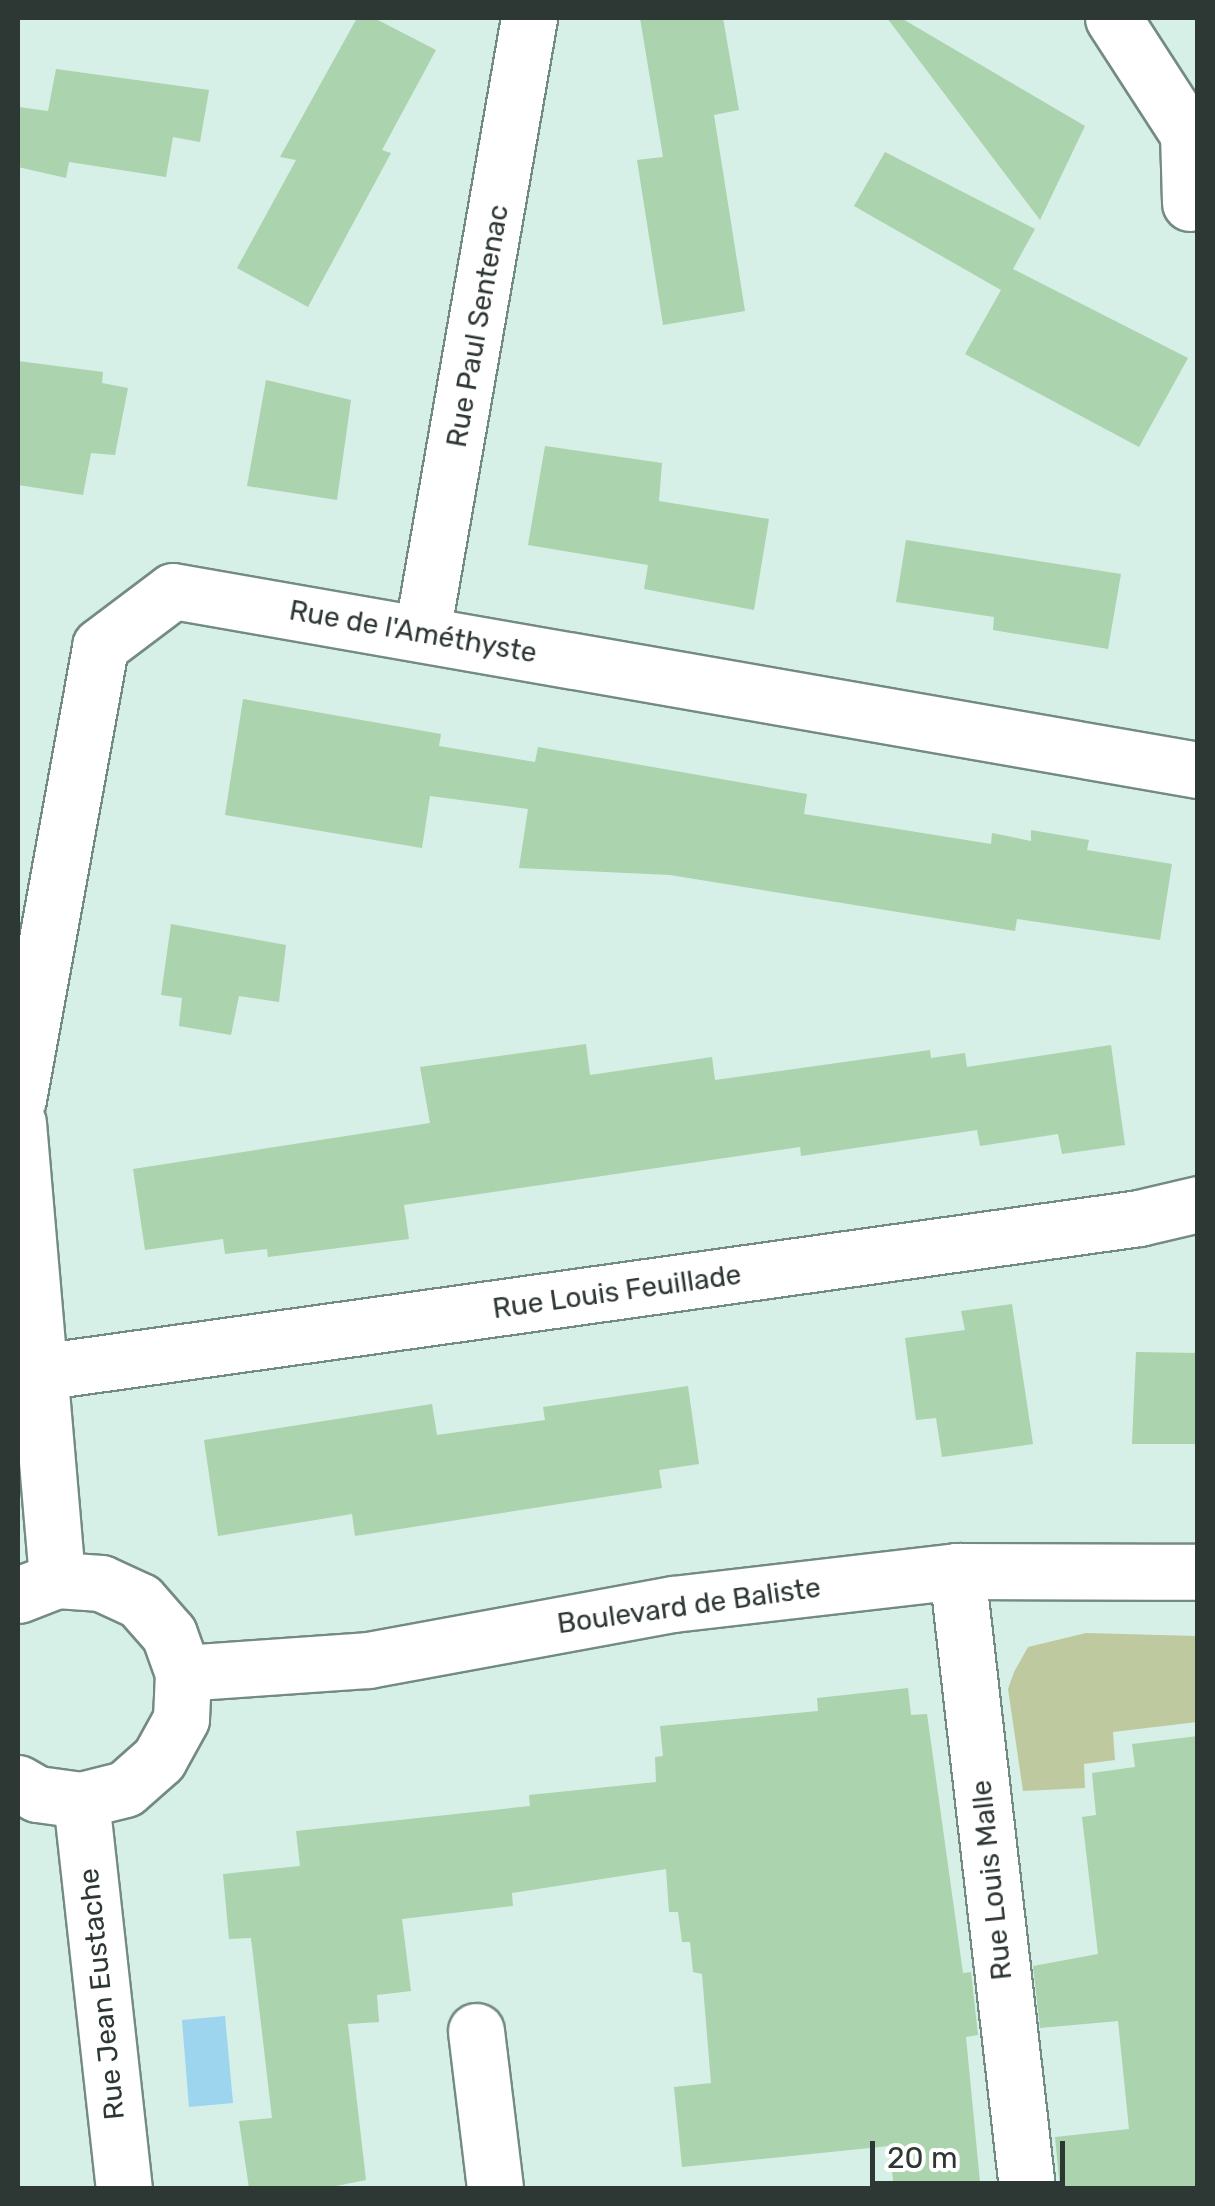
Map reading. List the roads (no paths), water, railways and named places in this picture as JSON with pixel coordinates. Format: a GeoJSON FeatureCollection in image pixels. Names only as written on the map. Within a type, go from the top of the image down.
{"type":"FeatureCollection","features":[{"type":"Feature","properties":{"kind":"street","name":"Rue Paul Sentenac"},"geometry":{"type":"LineString","coordinates":[[422,633],[529,18]]}},
{"type":"Feature","properties":{"kind":"street"},"geometry":{"type":"LineString","coordinates":[[1113,18],[1188,134],[1190,203]]}},
{"type":"Feature","properties":{"kind":"street","name":"Rue de l'Améthyste"},"geometry":{"type":"LineString","coordinates":[[18,1100],[100,646],[174,592],[1198,770]]}},
{"type":"Feature","properties":{"kind":"street"},"geometry":{"type":"LineString","coordinates":[[18,1122],[38,1587],[101,1583],[140,1601],[169,1634],[183,1674],[180,1719],[160,1759],[125,1788],[80,1800],[37,1794],[18,1783]]}},
{"type":"Feature","properties":{"kind":"street","name":"Rue Louis Feuillade"},"geometry":{"type":"LineString","coordinates":[[27,1374],[1139,1218],[1198,1204]]}},
{"type":"Feature","properties":{"kind":"street","name":"Boulevard de Baliste"},"geometry":{"type":"LineString","coordinates":[[183,1674],[368,1660],[673,1604],[958,1571],[1198,1572]]}},
{"type":"Feature","properties":{"kind":"street","name":"Rue Louis Malle"},"geometry":{"type":"LineString","coordinates":[[958,1571],[1027,2188]]}},
{"type":"Feature","properties":{"kind":"street","name":"Rue Jean Eustache"},"geometry":{"type":"LineString","coordinates":[[80,1800],[124,2188]]}},
{"type":"Feature","properties":{"kind":"street"},"geometry":{"type":"LineString","coordinates":[[476,2031],[494,2188]]}},
{"type":"Feature","properties":{"kind":"water"},"geometry":{"type":"Polygon","coordinates":[[[225,2016],[233,2103],[189,2107],[182,2020],[225,2016]]]}}]}
